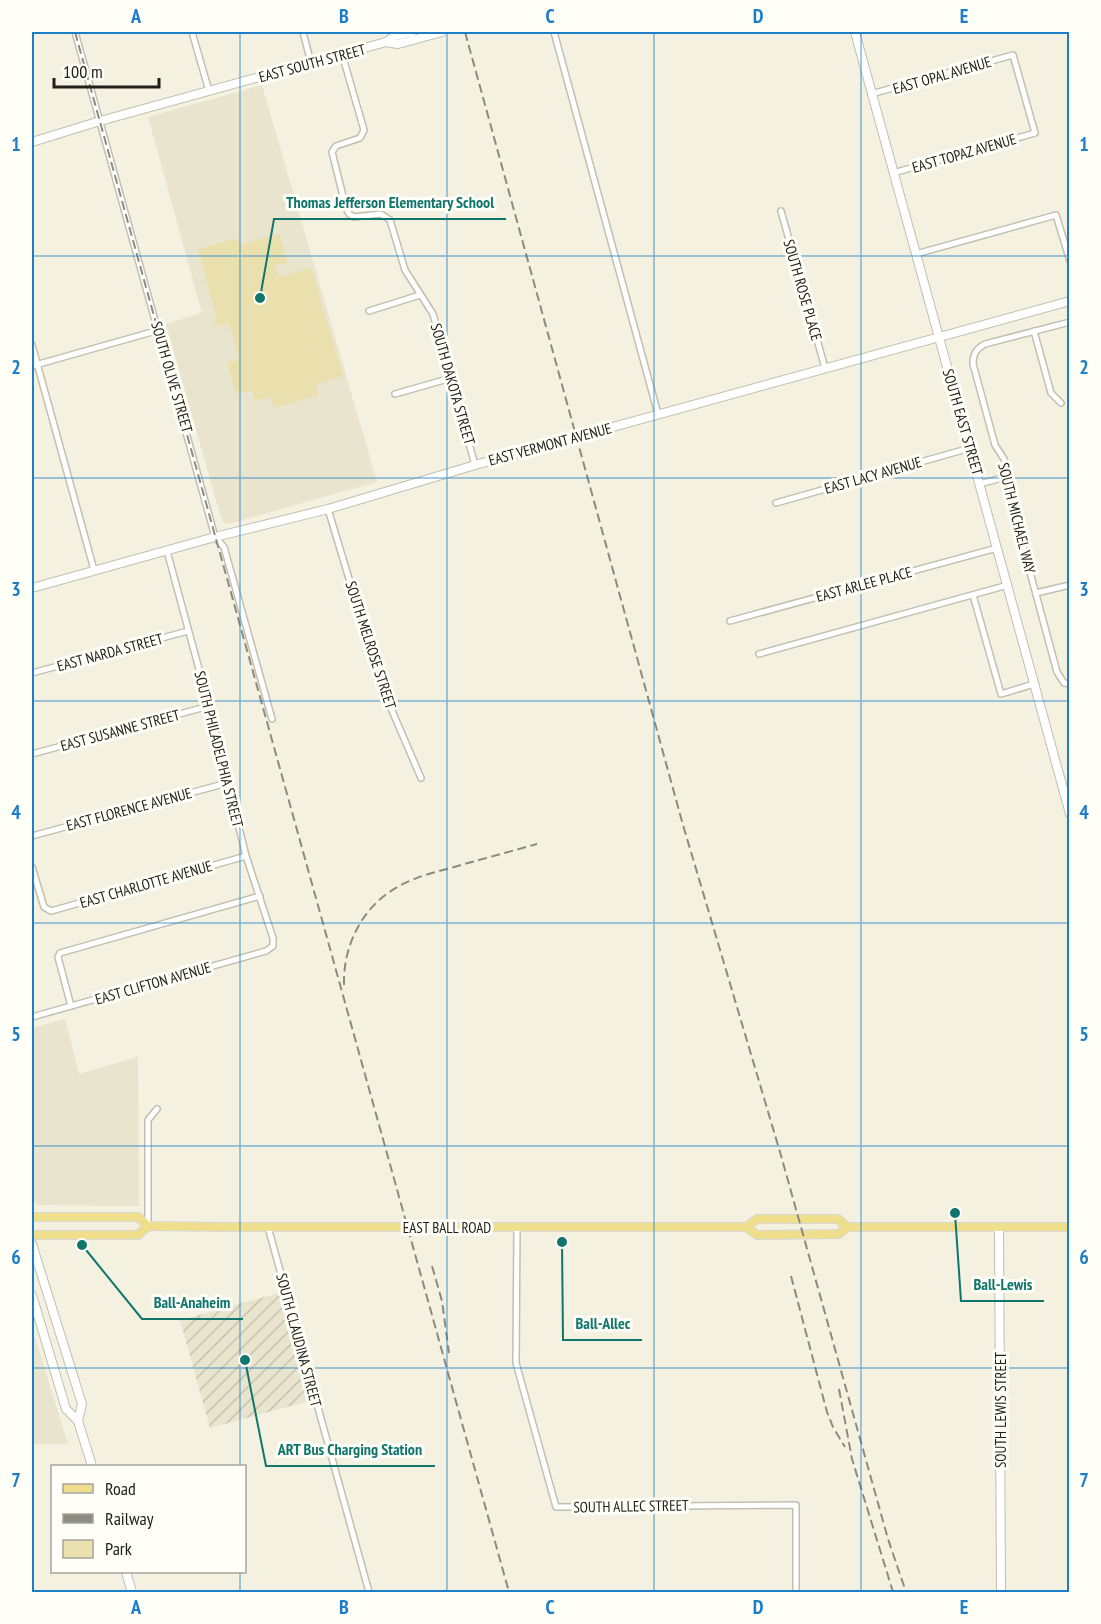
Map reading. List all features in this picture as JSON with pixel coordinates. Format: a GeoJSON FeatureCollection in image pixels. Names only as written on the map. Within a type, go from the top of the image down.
{"type":"FeatureCollection","features":[{"type":"Feature","properties":{"kind":"main road","name":"EAST BALL ROAD"},"geometry":{"type":"LineString","coordinates":[[32,1217],[138,1217],[148,1226],[746,1227],[757,1234],[839,1234],[848,1227],[1070,1227]]}},
{"type":"Feature","properties":{"kind":"main road","name":"EAST BALL ROAD"},"geometry":{"type":"LineString","coordinates":[[746,1227],[757,1219],[838,1219],[848,1227]]}},
{"type":"Feature","properties":{"kind":"main road","name":"EAST BALL ROAD"},"geometry":{"type":"LineString","coordinates":[[32,1235],[138,1235],[148,1226]]}},
{"type":"Feature","properties":{"kind":"street","name":"SOUTH OLIVE STREET"},"geometry":{"type":"LineString","coordinates":[[75,32],[215,537],[224,547],[272,719]]}},
{"type":"Feature","properties":{"kind":"street"},"geometry":{"type":"LineString","coordinates":[[192,32],[209,91]]}},
{"type":"Feature","properties":{"kind":"street"},"geometry":{"type":"LineString","coordinates":[[303,32],[312,63]]}},
{"type":"Feature","properties":{"kind":"street","name":"EAST SOUTH STREET"},"geometry":{"type":"LineString","coordinates":[[32,142],[386,42],[395,36],[412,32]]}},
{"type":"Feature","properties":{"kind":"street","name":"EAST SOUTH STREET"},"geometry":{"type":"LineString","coordinates":[[386,42],[398,44],[442,32]]}},
{"type":"Feature","properties":{"kind":"street"},"geometry":{"type":"LineString","coordinates":[[554,32],[658,414]]}},
{"type":"Feature","properties":{"kind":"street","name":"SOUTH EAST STREET"},"geometry":{"type":"LineString","coordinates":[[855,32],[1034,684],[1067,796],[1070,814]]}},
{"type":"Feature","properties":{"kind":"street","name":"SOUTH DAKOTA STREET"},"geometry":{"type":"LineString","coordinates":[[342,54],[363,130],[360,138],[336,146],[332,153],[347,211],[351,216],[357,218],[378,214],[388,217],[405,270],[433,314],[476,465]]}},
{"type":"Feature","properties":{"kind":"street","name":"EAST OPAL AVENUE"},"geometry":{"type":"LineString","coordinates":[[871,94],[1013,55],[1035,133]]}},
{"type":"Feature","properties":{"kind":"street","name":"EAST TOPAZ AVENUE"},"geometry":{"type":"LineString","coordinates":[[893,173],[1035,133]]}},
{"type":"Feature","properties":{"kind":"street","name":"SOUTH ROSE PLACE"},"geometry":{"type":"LineString","coordinates":[[781,212],[825,368]]}},
{"type":"Feature","properties":{"kind":"street"},"geometry":{"type":"LineString","coordinates":[[916,254],[1056,215],[1070,261]]}},
{"type":"Feature","properties":{"kind":"street"},"geometry":{"type":"LineString","coordinates":[[369,311],[420,295]]}},
{"type":"Feature","properties":{"kind":"street","name":"EAST VERMONT AVENUE"},"geometry":{"type":"LineString","coordinates":[[32,588],[215,537],[328,509],[476,465],[1070,301]]}},
{"type":"Feature","properties":{"kind":"street"},"geometry":{"type":"LineString","coordinates":[[1062,403],[1051,393],[1034,331],[1070,322]]}},
{"type":"Feature","properties":{"kind":"street"},"geometry":{"type":"LineString","coordinates":[[34,365],[159,330]]}},
{"type":"Feature","properties":{"kind":"street","name":"SOUTH MICHAEL WAY"},"geometry":{"type":"LineString","coordinates":[[1034,331],[985,344],[975,352],[973,364],[995,445],[1004,459],[1009,476],[1014,495],[1014,513],[1057,672],[1067,683]]}},
{"type":"Feature","properties":{"kind":"street"},"geometry":{"type":"LineString","coordinates":[[32,345],[34,365],[94,570]]}},
{"type":"Feature","properties":{"kind":"street"},"geometry":{"type":"LineString","coordinates":[[395,394],[451,378]]}},
{"type":"Feature","properties":{"kind":"street","name":"EAST LACY AVENUE"},"geometry":{"type":"LineString","coordinates":[[776,502],[970,448]]}},
{"type":"Feature","properties":{"kind":"street"},"geometry":{"type":"LineString","coordinates":[[980,484],[1009,476]]}},
{"type":"Feature","properties":{"kind":"street","name":"SOUTH MELROSE STREET"},"geometry":{"type":"LineString","coordinates":[[328,509],[381,685],[422,778]]}},
{"type":"Feature","properties":{"kind":"street","name":"EAST ARLEE PLACE"},"geometry":{"type":"LineString","coordinates":[[730,621],[998,548]]}},
{"type":"Feature","properties":{"kind":"street","name":"SOUTH PHILADELPHIA STREET"},"geometry":{"type":"LineString","coordinates":[[166,551],[246,856],[273,938],[273,946]]}},
{"type":"Feature","properties":{"kind":"street"},"geometry":{"type":"LineString","coordinates":[[759,654],[1008,585]]}},
{"type":"Feature","properties":{"kind":"street"},"geometry":{"type":"LineString","coordinates":[[1036,593],[1070,585]]}},
{"type":"Feature","properties":{"kind":"street"},"geometry":{"type":"LineString","coordinates":[[973,595],[1001,693],[1034,684]]}},
{"type":"Feature","properties":{"kind":"street","name":"EAST NARDA STREET"},"geometry":{"type":"LineString","coordinates":[[32,673],[188,631]]}},
{"type":"Feature","properties":{"kind":"street","name":"EAST SUSANNE STREET"},"geometry":{"type":"LineString","coordinates":[[32,754],[208,706]]}},
{"type":"Feature","properties":{"kind":"street","name":"EAST FLORENCE AVENUE"},"geometry":{"type":"LineString","coordinates":[[32,836],[227,783]]}},
{"type":"Feature","properties":{"kind":"street","name":"EAST CHARLOTTE AVENUE"},"geometry":{"type":"LineString","coordinates":[[34,882],[44,907],[51,911],[246,856]]}},
{"type":"Feature","properties":{"kind":"street"},"geometry":{"type":"LineString","coordinates":[[32,867],[34,882]]}},
{"type":"Feature","properties":{"kind":"street"},"geometry":{"type":"LineString","coordinates":[[71,1006],[58,957],[60,953],[260,896]]}},
{"type":"Feature","properties":{"kind":"street","name":"EAST CLIFTON AVENUE"},"geometry":{"type":"LineString","coordinates":[[32,1017],[266,951],[273,946]]}},
{"type":"Feature","properties":{"kind":"street"},"geometry":{"type":"LineString","coordinates":[[148,1226],[148,1120],[157,1109]]}},
{"type":"Feature","properties":{"kind":"street","name":"SOUTH CLAUDINA STREET"},"geometry":{"type":"LineString","coordinates":[[268,1227],[369,1593]]}},
{"type":"Feature","properties":{"kind":"street","name":"SOUTH ALLEC STREET"},"geometry":{"type":"LineString","coordinates":[[517,1227],[516,1363],[556,1507],[796,1505],[796,1593]]}},
{"type":"Feature","properties":{"kind":"street","name":"SOUTH LEWIS STREET"},"geometry":{"type":"LineString","coordinates":[[999,1227],[1001,1593]]}},
{"type":"Feature","properties":{"kind":"street"},"geometry":{"type":"LineString","coordinates":[[32,1244],[82,1404],[78,1421]]}},
{"type":"Feature","properties":{"kind":"street"},"geometry":{"type":"LineString","coordinates":[[32,1295],[66,1409],[78,1421],[91,1465]]}},
{"type":"Feature","properties":{"kind":"street"},"geometry":{"type":"LineString","coordinates":[[126,1573],[132,1593]]}},
{"type":"Feature","properties":{"kind":"shaded area"},"geometry":{"type":"Polygon","coordinates":[[[262,85],[377,482],[228,524],[222,521],[166,324],[202,313],[148,117],[262,85]]]}},
{"type":"Feature","properties":{"kind":"shaded area"},"geometry":{"type":"Polygon","coordinates":[[[65,1019],[79,1074],[138,1057],[139,1206],[38,1205],[32,1199],[32,1028],[65,1019]]]}},
{"type":"Feature","properties":{"kind":"shaded area"},"geometry":{"type":"Polygon","coordinates":[[[279,1293],[309,1401],[210,1428],[180,1320],[279,1293]]]}},
{"type":"Feature","properties":{"kind":"shaded area"},"geometry":{"type":"Polygon","coordinates":[[[32,1328],[68,1444],[32,1444],[32,1328]]]}},
{"type":"Feature","properties":{"kind":"green space"},"geometry":{"type":"Polygon","coordinates":[[[279,233],[287,263],[275,266],[279,277],[311,268],[343,376],[316,384],[319,395],[274,408],[270,397],[255,401],[252,390],[236,394],[227,363],[239,359],[229,323],[213,327],[217,319],[198,249],[235,239],[244,244],[279,233]]]}},
{"type":"Feature","properties":{"kind":"railway"},"geometry":{"type":"LineString","coordinates":[[75,32],[509,1592]]}},
{"type":"Feature","properties":{"kind":"railway"},"geometry":{"type":"LineString","coordinates":[[465,32],[683,825],[780,1152],[888,1539],[906,1592]]}},
{"type":"Feature","properties":{"kind":"railway"},"geometry":{"type":"LineString","coordinates":[[344,985],[345,968],[353,936],[361,922],[383,897],[424,875],[537,844]]}},
{"type":"Feature","properties":{"kind":"railway"},"geometry":{"type":"LineString","coordinates":[[432,1266],[442,1301],[449,1353]]}},
{"type":"Feature","properties":{"kind":"railway"},"geometry":{"type":"LineString","coordinates":[[791,1276],[827,1412],[845,1447]]}},
{"type":"Feature","properties":{"kind":"railway"},"geometry":{"type":"LineString","coordinates":[[839,1389],[852,1459],[893,1592]]}},
{"type":"Feature","properties":{"kind":"place","name":"Thomas Jefferson Elementary School"},"geometry":{"type":"Point","coordinates":[260,298]}},
{"type":"Feature","properties":{"kind":"place","name":"Ball-Lewis"},"geometry":{"type":"Point","coordinates":[955,1213]}},
{"type":"Feature","properties":{"kind":"place","name":"Ball-Allec"},"geometry":{"type":"Point","coordinates":[562,1242]}},
{"type":"Feature","properties":{"kind":"place","name":"Ball-Anaheim"},"geometry":{"type":"Point","coordinates":[82,1245]}},
{"type":"Feature","properties":{"kind":"place","name":"ART Bus Charging Station"},"geometry":{"type":"Point","coordinates":[245,1360]}}]}
